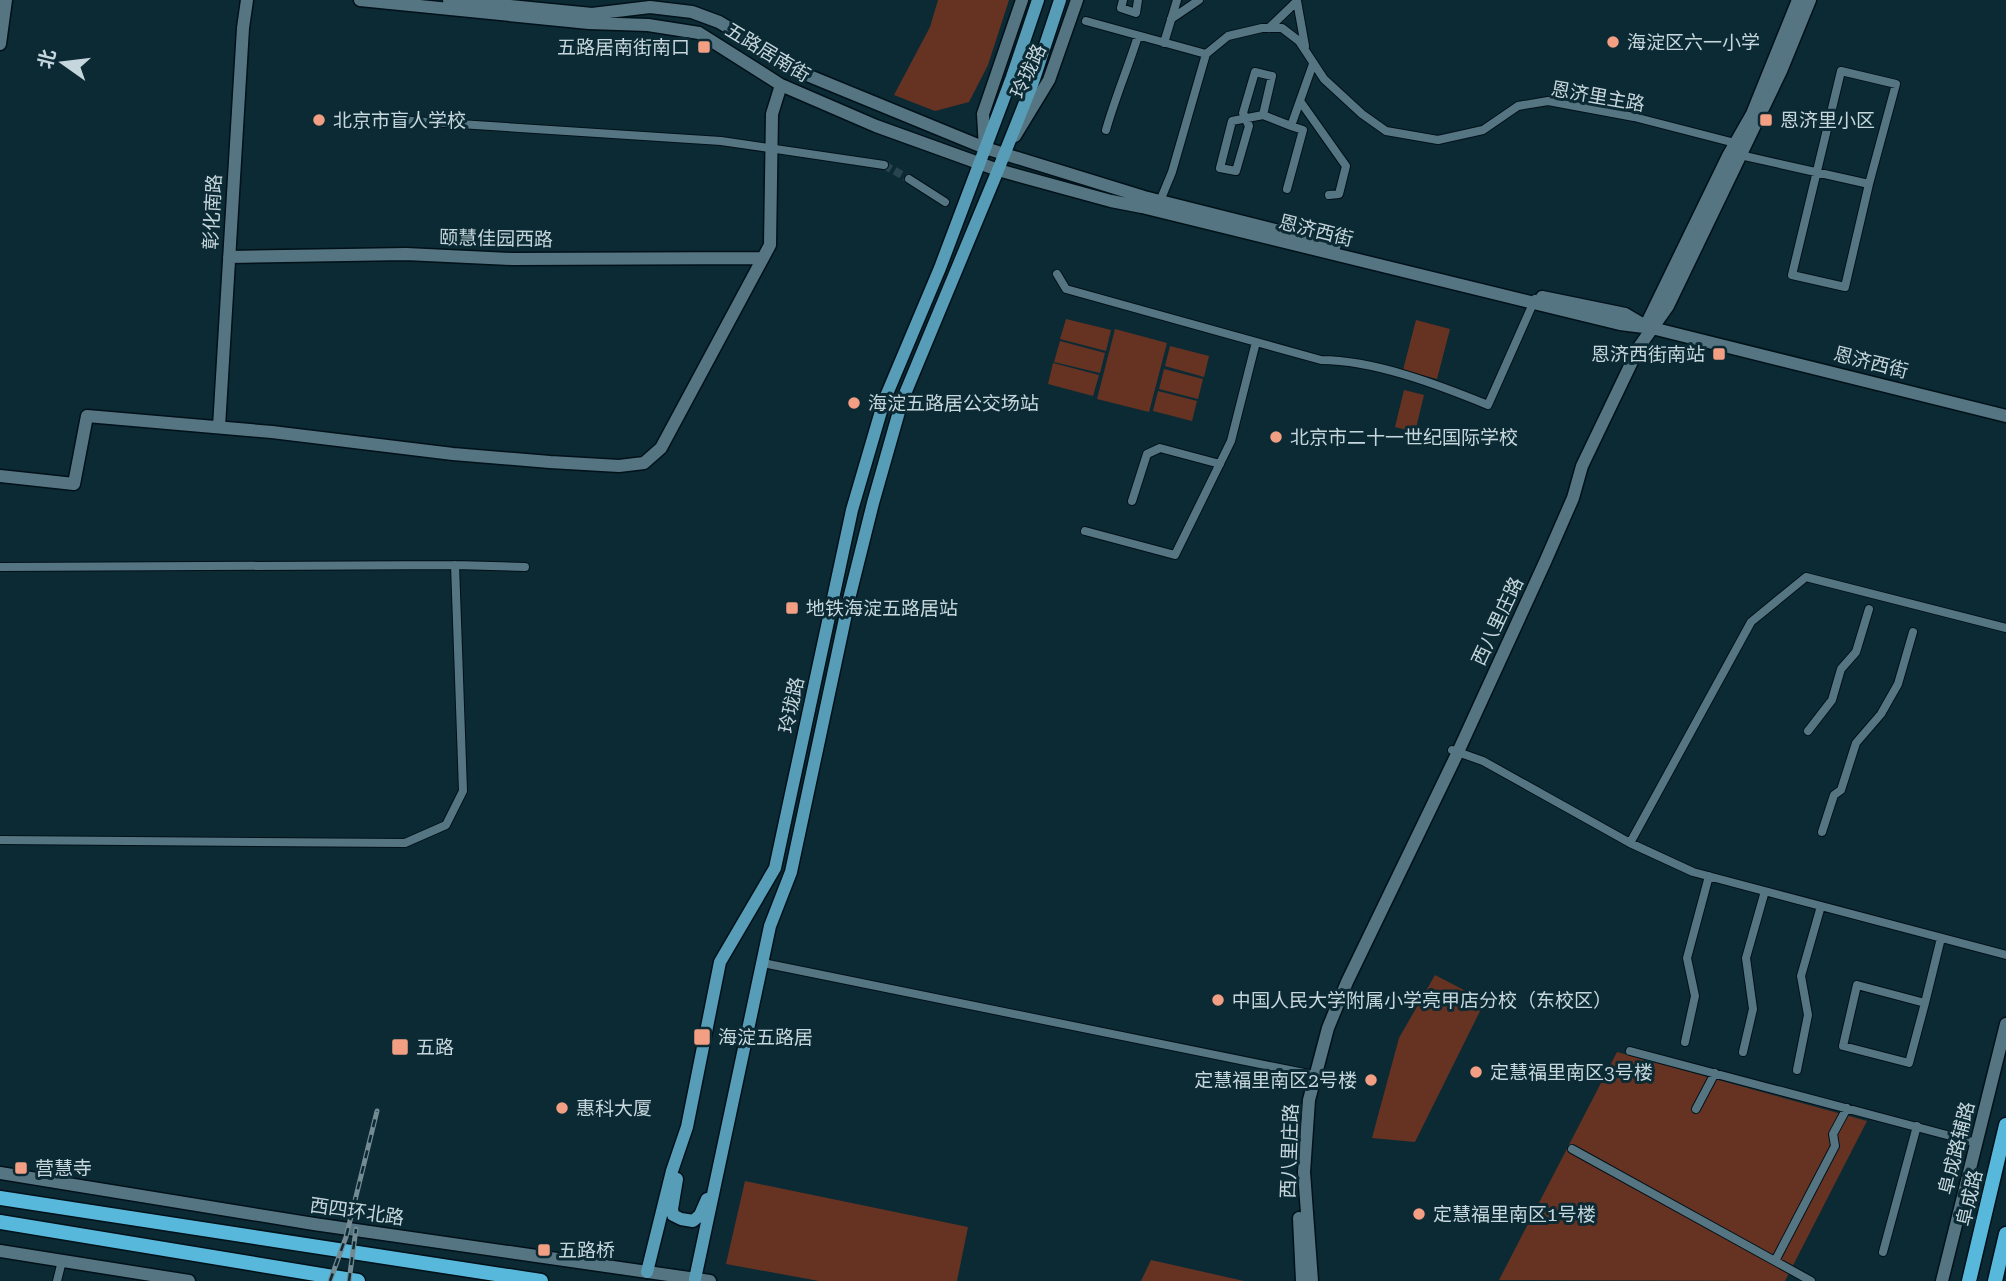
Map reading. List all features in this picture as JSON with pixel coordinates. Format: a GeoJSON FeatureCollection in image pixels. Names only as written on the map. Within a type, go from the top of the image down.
{"type":"FeatureCollection","features":[{"type":"Feature","properties":{"kind":"highway","name":"阜成路"},"geometry":{"type":"LineString","coordinates":[[1969,1281],[2006,1125]]}},
{"type":"Feature","properties":{"kind":"highway"},"geometry":{"type":"LineString","coordinates":[[0,1198],[541,1281]]}},
{"type":"Feature","properties":{"kind":"highway"},"geometry":{"type":"LineString","coordinates":[[0,1222],[358,1281]]}},
{"type":"Feature","properties":{"kind":"highway"},"geometry":{"type":"LineString","coordinates":[[1996,1281],[2006,1234]]}},
{"type":"Feature","properties":{"kind":"main road","name":"玲珑路"},"geometry":{"type":"LineString","coordinates":[[647,1272],[669,1182],[687,1127],[720,962],[775,868],[852,510],[884,401],[940,268],[1038,0]]}},
{"type":"Feature","properties":{"kind":"main road","name":"玲珑路"},"geometry":{"type":"LineString","coordinates":[[695,1279],[771,926],[791,873],[850,595],[902,401],[1032,85],[1060,0]]}},
{"type":"Feature","properties":{"kind":"main road"},"geometry":{"type":"LineString","coordinates":[[687,1127],[673,1215],[693,1221],[700,1215],[717,1176]]}},
{"type":"Feature","properties":{"kind":"street"},"geometry":{"type":"LineString","coordinates":[[0,44],[6,0]]}},
{"type":"Feature","properties":{"kind":"street","name":"彰化南路"},"geometry":{"type":"LineString","coordinates":[[219,428],[243,28],[247,0]]}},
{"type":"Feature","properties":{"kind":"street","name":"五路居南街"},"geometry":{"type":"LineString","coordinates":[[360,0],[609,12],[624,25],[699,33],[781,85],[876,126],[979,163]]}},
{"type":"Feature","properties":{"kind":"street","name":"五路居南街"},"geometry":{"type":"LineString","coordinates":[[449,0],[592,14],[609,12],[627,5],[707,16],[807,75],[985,148]]}},
{"type":"Feature","properties":{"kind":"street","name":"玲珑路"},"geometry":{"type":"LineString","coordinates":[[985,148],[983,114],[1022,0]]}},
{"type":"Feature","properties":{"kind":"street","name":"玲珑路"},"geometry":{"type":"LineString","coordinates":[[1004,154],[1049,80],[1077,0]]}},
{"type":"Feature","properties":{"kind":"street"},"geometry":{"type":"LineString","coordinates":[[1123,0],[1121,8],[1136,13],[1138,0]]}},
{"type":"Feature","properties":{"kind":"street"},"geometry":{"type":"LineString","coordinates":[[1164,43],[1177,0]]}},
{"type":"Feature","properties":{"kind":"street"},"geometry":{"type":"LineString","coordinates":[[1171,19],[1199,0]]}},
{"type":"Feature","properties":{"kind":"street","name":"西八里庄路"},"geometry":{"type":"LineString","coordinates":[[1302,1281],[1298,1194],[1301,1105],[1333,999],[1455,751],[1566,498],[1575,466],[1632,344],[1649,327],[1737,149],[1798,0]]}},
{"type":"Feature","properties":{"kind":"street","name":"西八里庄路"},"geometry":{"type":"LineString","coordinates":[[1737,149],[1781,71],[1810,0]]}},
{"type":"Feature","properties":{"kind":"street"},"geometry":{"type":"LineString","coordinates":[[1160,201],[1172,172],[1206,54],[1228,36],[1269,28],[1298,1]]}},
{"type":"Feature","properties":{"kind":"street"},"geometry":{"type":"LineString","coordinates":[[1298,1],[1306,52]]}},
{"type":"Feature","properties":{"kind":"street"},"geometry":{"type":"LineString","coordinates":[[624,25],[627,5]]}},
{"type":"Feature","properties":{"kind":"street"},"geometry":{"type":"LineString","coordinates":[[1086,21],[1206,54]]}},
{"type":"Feature","properties":{"kind":"street","name":"恩济里主路"},"geometry":{"type":"LineString","coordinates":[[1269,28],[1282,28],[1299,41],[1324,79],[1362,114],[1386,131],[1438,141],[1483,130],[1518,106],[1548,101],[1634,117],[1815,172],[1869,184]]}},
{"type":"Feature","properties":{"kind":"street"},"geometry":{"type":"LineString","coordinates":[[1106,130],[1138,36]]}},
{"type":"Feature","properties":{"kind":"street"},"geometry":{"type":"LineString","coordinates":[[1291,126],[1313,64]]}},
{"type":"Feature","properties":{"kind":"street"},"geometry":{"type":"LineString","coordinates":[[1841,71],[1896,84],[1869,184],[1845,287],[1792,275],[1841,71]]}},
{"type":"Feature","properties":{"kind":"street"},"geometry":{"type":"LineString","coordinates":[[1263,115],[1272,76],[1255,72],[1243,113],[1246,119],[1250,126],[1236,171],[1220,168],[1232,121],[1246,119],[1263,115],[1303,130],[1287,189]]}},
{"type":"Feature","properties":{"kind":"street"},"geometry":{"type":"LineString","coordinates":[[0,476],[74,484],[87,416],[453,454],[619,466],[644,463],[661,448],[770,245],[772,114],[781,85]]}},
{"type":"Feature","properties":{"kind":"street"},"geometry":{"type":"LineString","coordinates":[[1300,101],[1346,166],[1339,194],[1329,195]]}},
{"type":"Feature","properties":{"kind":"street"},"geometry":{"type":"LineString","coordinates":[[398,120],[721,141],[884,165]]}},
{"type":"Feature","properties":{"kind":"street","name":"恩济西街"},"geometry":{"type":"LineString","coordinates":[[985,148],[1160,201],[1535,300]]}},
{"type":"Feature","properties":{"kind":"street","name":"恩济西街"},"geometry":{"type":"LineString","coordinates":[[979,163],[1111,201],[1142,206],[1535,300],[1626,314],[1649,327],[2006,416]]}},
{"type":"Feature","properties":{"kind":"street"},"geometry":{"type":"LineString","coordinates":[[909,179],[945,202]]}},
{"type":"Feature","properties":{"kind":"street","name":"颐慧佳园西路"},"geometry":{"type":"LineString","coordinates":[[229,257],[406,254],[512,260],[762,258]]}},
{"type":"Feature","properties":{"kind":"street"},"geometry":{"type":"LineString","coordinates":[[1057,274],[1066,289],[1321,360],[1340,360],[1435,383],[1488,405],[1535,300]]}},
{"type":"Feature","properties":{"kind":"street"},"geometry":{"type":"LineString","coordinates":[[1085,531],[1175,555],[1231,441],[1256,342]]}},
{"type":"Feature","properties":{"kind":"street"},"geometry":{"type":"LineString","coordinates":[[1132,501],[1147,454],[1160,449],[1220,464]]}},
{"type":"Feature","properties":{"kind":"street"},"geometry":{"type":"LineString","coordinates":[[0,840],[404,843],[446,825],[463,791],[455,565]]}},
{"type":"Feature","properties":{"kind":"street"},"geometry":{"type":"LineString","coordinates":[[0,567],[525,567]]}},
{"type":"Feature","properties":{"kind":"street"},"geometry":{"type":"LineString","coordinates":[[1630,843],[1751,622],[1806,577],[2006,628]]}},
{"type":"Feature","properties":{"kind":"street"},"geometry":{"type":"LineString","coordinates":[[1808,731],[1832,700],[1841,669],[1856,652],[1870,609]]}},
{"type":"Feature","properties":{"kind":"street"},"geometry":{"type":"LineString","coordinates":[[1822,832],[1834,794],[1841,790],[1856,743],[1881,714],[1898,684],[1913,632]]}},
{"type":"Feature","properties":{"kind":"street"},"geometry":{"type":"LineString","coordinates":[[1455,751],[1483,761],[1630,843],[1693,872],[2006,955]]}},
{"type":"Feature","properties":{"kind":"street"},"geometry":{"type":"LineString","coordinates":[[1685,1042],[1695,996],[1688,958],[1709,876]]}},
{"type":"Feature","properties":{"kind":"street"},"geometry":{"type":"LineString","coordinates":[[1743,1052],[1753,1009],[1746,958],[1765,891]]}},
{"type":"Feature","properties":{"kind":"street"},"geometry":{"type":"LineString","coordinates":[[1797,1070],[1808,1015],[1801,976],[1821,906]]}},
{"type":"Feature","properties":{"kind":"street"},"geometry":{"type":"LineString","coordinates":[[1925,1003],[1857,985],[1843,1046],[1909,1063],[1925,1003],[1941,938]]}},
{"type":"Feature","properties":{"kind":"street"},"geometry":{"type":"LineString","coordinates":[[763,963],[1311,1074]]}},
{"type":"Feature","properties":{"kind":"street","name":"阜成路辅路"},"geometry":{"type":"LineString","coordinates":[[1942,1281],[2006,1024]]}},
{"type":"Feature","properties":{"kind":"street"},"geometry":{"type":"LineString","coordinates":[[1630,1051],[1976,1143]]}},
{"type":"Feature","properties":{"kind":"street"},"geometry":{"type":"LineString","coordinates":[[1696,1110],[1715,1073]]}},
{"type":"Feature","properties":{"kind":"street","name":"西八里庄路"},"geometry":{"type":"LineString","coordinates":[[1311,1074],[1304,1172],[1312,1281]]}},
{"type":"Feature","properties":{"kind":"street"},"geometry":{"type":"LineString","coordinates":[[1775,1261],[1835,1146],[1833,1134],[1847,1108]]}},
{"type":"Feature","properties":{"kind":"street"},"geometry":{"type":"LineString","coordinates":[[1883,1252],[1917,1126]]}},
{"type":"Feature","properties":{"kind":"street"},"geometry":{"type":"LineString","coordinates":[[1572,1150],[1811,1281]]}},
{"type":"Feature","properties":{"kind":"street","name":"西四环北路"},"geometry":{"type":"LineString","coordinates":[[0,1172],[314,1224],[709,1281]]}},
{"type":"Feature","properties":{"kind":"street"},"geometry":{"type":"LineString","coordinates":[[0,1251],[189,1281]]}},
{"type":"Feature","properties":{"kind":"street"},"geometry":{"type":"LineString","coordinates":[[57,1281],[62,1261]]}},
{"type":"Feature","properties":{"kind":"shaded area"},"geometry":{"type":"Polygon","coordinates":[[[938,0],[1009,0],[988,65],[969,102],[935,111],[894,95],[930,27],[938,0]]]}},
{"type":"Feature","properties":{"kind":"shaded area"},"geometry":{"type":"Polygon","coordinates":[[[1066,319],[1111,330],[1106,351],[1060,339],[1066,319]]]}},
{"type":"Feature","properties":{"kind":"shaded area"},"geometry":{"type":"Polygon","coordinates":[[[1416,320],[1450,329],[1437,379],[1403,370],[1416,320]]]}},
{"type":"Feature","properties":{"kind":"shaded area"},"geometry":{"type":"Polygon","coordinates":[[[1115,329],[1167,343],[1149,412],[1097,399],[1115,329]]]}},
{"type":"Feature","properties":{"kind":"shaded area"},"geometry":{"type":"Polygon","coordinates":[[[1060,341],[1105,353],[1100,373],[1054,362],[1060,341]]]}},
{"type":"Feature","properties":{"kind":"shaded area"},"geometry":{"type":"Polygon","coordinates":[[[1170,346],[1209,356],[1204,377],[1165,366],[1170,346]]]}},
{"type":"Feature","properties":{"kind":"shaded area"},"geometry":{"type":"Polygon","coordinates":[[[1053,363],[1099,375],[1093,396],[1048,384],[1053,363]]]}},
{"type":"Feature","properties":{"kind":"shaded area"},"geometry":{"type":"Polygon","coordinates":[[[1164,369],[1203,379],[1198,399],[1159,389],[1164,369]]]}},
{"type":"Feature","properties":{"kind":"shaded area"},"geometry":{"type":"Polygon","coordinates":[[[1404,390],[1424,395],[1415,432],[1395,427],[1404,390]]]}},
{"type":"Feature","properties":{"kind":"shaded area"},"geometry":{"type":"Polygon","coordinates":[[[1158,391],[1197,401],[1192,421],[1153,411],[1158,391]]]}},
{"type":"Feature","properties":{"kind":"shaded area"},"geometry":{"type":"Polygon","coordinates":[[[1435,975],[1485,1001],[1415,1142],[1372,1138],[1399,1038],[1435,975]]]}},
{"type":"Feature","properties":{"kind":"shaded area"},"geometry":{"type":"Polygon","coordinates":[[[1617,1052],[1867,1121],[1785,1281],[1499,1280],[1617,1052]]]}},
{"type":"Feature","properties":{"kind":"shaded area"},"geometry":{"type":"Polygon","coordinates":[[[745,1181],[968,1227],[957,1281],[819,1281],[726,1264],[745,1181]]]}},
{"type":"Feature","properties":{"kind":"shaded area"},"geometry":{"type":"Polygon","coordinates":[[[1151,1260],[1244,1281],[1141,1281],[1151,1260]]]}},
{"type":"Feature","properties":{"kind":"tunnel"},"geometry":{"type":"LineString","coordinates":[[884,165],[909,179]]}},
{"type":"Feature","properties":{"kind":"railway"},"geometry":{"type":"LineString","coordinates":[[330,1281],[346,1237],[377,1111]]}},
{"type":"Feature","properties":{"kind":"railway"},"geometry":{"type":"LineString","coordinates":[[349,1281],[356,1229]]}},
{"type":"Feature","properties":{"kind":"place","name":"海淀区六一小学"},"geometry":{"type":"Point","coordinates":[1613,42]}},
{"type":"Feature","properties":{"kind":"place","name":"五路居南街南口"},"geometry":{"type":"Point","coordinates":[704,47]}},
{"type":"Feature","properties":{"kind":"place","name":"北京市盲人学校"},"geometry":{"type":"Point","coordinates":[319,120]}},
{"type":"Feature","properties":{"kind":"place","name":"恩济里小区"},"geometry":{"type":"Point","coordinates":[1766,120]}},
{"type":"Feature","properties":{"kind":"place","name":"恩济西街南站"},"geometry":{"type":"Point","coordinates":[1719,354]}},
{"type":"Feature","properties":{"kind":"place","name":"海淀五路居公交场站"},"geometry":{"type":"Point","coordinates":[854,403]}},
{"type":"Feature","properties":{"kind":"place","name":"北京市二十一世纪国际学校"},"geometry":{"type":"Point","coordinates":[1276,437]}},
{"type":"Feature","properties":{"kind":"place","name":"地铁海淀五路居站"},"geometry":{"type":"Point","coordinates":[792,608]}},
{"type":"Feature","properties":{"kind":"place","name":"中国人民大学附属小学亮甲店分校（东校区）"},"geometry":{"type":"Point","coordinates":[1218,1000]}},
{"type":"Feature","properties":{"kind":"place","name":"海淀五路居"},"geometry":{"type":"Point","coordinates":[702,1037]}},
{"type":"Feature","properties":{"kind":"place","name":"五路"},"geometry":{"type":"Point","coordinates":[400,1047]}},
{"type":"Feature","properties":{"kind":"place","name":"定慧福里南区3号楼"},"geometry":{"type":"Point","coordinates":[1476,1072]}},
{"type":"Feature","properties":{"kind":"place","name":"定慧福里南区2号楼"},"geometry":{"type":"Point","coordinates":[1371,1080]}},
{"type":"Feature","properties":{"kind":"place","name":"惠科大厦"},"geometry":{"type":"Point","coordinates":[562,1108]}},
{"type":"Feature","properties":{"kind":"place","name":"营慧寺"},"geometry":{"type":"Point","coordinates":[21,1168]}},
{"type":"Feature","properties":{"kind":"place","name":"定慧福里南区1号楼"},"geometry":{"type":"Point","coordinates":[1419,1214]}},
{"type":"Feature","properties":{"kind":"place","name":"五路桥"},"geometry":{"type":"Point","coordinates":[544,1250]}}]}
